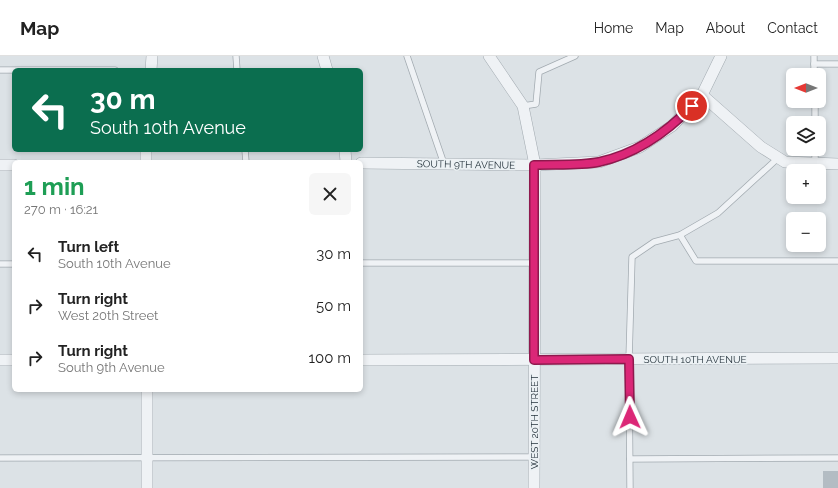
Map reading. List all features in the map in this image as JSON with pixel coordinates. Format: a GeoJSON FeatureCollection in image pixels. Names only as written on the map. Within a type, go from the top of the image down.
{"type":"FeatureCollection","features":[{"type":"Feature","properties":{"kind":"street"},"geometry":{"type":"LineString","coordinates":[[151,68],[152,56]]}},
{"type":"Feature","properties":{"kind":"street"},"geometry":{"type":"LineString","coordinates":[[323,56],[326,68]]}},
{"type":"Feature","properties":{"kind":"street","name":"WEST 20TH STREET"},"geometry":{"type":"LineString","coordinates":[[489,56],[523,106],[534,165],[534,488]]}},
{"type":"Feature","properties":{"kind":"street","name":"SOUTH 9TH AVENUE"},"geometry":{"type":"LineString","coordinates":[[363,163],[534,165],[599,162],[640,147],[672,126],[702,95],[721,56]]}},
{"type":"Feature","properties":{"kind":"street"},"geometry":{"type":"LineString","coordinates":[[702,95],[761,147],[778,158],[785,162],[815,164]]}},
{"type":"Feature","properties":{"kind":"street"},"geometry":{"type":"LineString","coordinates":[[0,165],[12,164]]}},
{"type":"Feature","properties":{"kind":"street"},"geometry":{"type":"LineString","coordinates":[[826,164],[838,164]]}},
{"type":"Feature","properties":{"kind":"street","name":"SOUTH 10TH AVENUE"},"geometry":{"type":"LineString","coordinates":[[363,360],[838,358]]}},
{"type":"Feature","properties":{"kind":"street"},"geometry":{"type":"LineString","coordinates":[[0,360],[12,360]]}},
{"type":"Feature","properties":{"kind":"street"},"geometry":{"type":"LineString","coordinates":[[147,392],[147,488]]}},
{"type":"Feature","properties":{"kind":"lane"},"geometry":{"type":"LineString","coordinates":[[236,56],[238,68]]}},
{"type":"Feature","properties":{"kind":"lane"},"geometry":{"type":"LineString","coordinates":[[406,56],[444,164]]}},
{"type":"Feature","properties":{"kind":"lane"},"geometry":{"type":"LineString","coordinates":[[523,106],[536,104],[539,72],[574,56]]}},
{"type":"Feature","properties":{"kind":"lane"},"geometry":{"type":"LineString","coordinates":[[814,56],[814,68]]}},
{"type":"Feature","properties":{"kind":"lane"},"geometry":{"type":"LineString","coordinates":[[814,64],[838,64]]}},
{"type":"Feature","properties":{"kind":"lane"},"geometry":{"type":"LineString","coordinates":[[0,70],[12,70]]}},
{"type":"Feature","properties":{"kind":"lane"},"geometry":{"type":"LineString","coordinates":[[815,156],[815,164]]}},
{"type":"Feature","properties":{"kind":"lane"},"geometry":{"type":"LineString","coordinates":[[630,488],[629,359],[632,257],[654,242],[680,235],[718,213],[778,158]]}},
{"type":"Feature","properties":{"kind":"lane"},"geometry":{"type":"LineString","coordinates":[[680,235],[696,261],[838,261]]}},
{"type":"Feature","properties":{"kind":"lane"},"geometry":{"type":"LineString","coordinates":[[363,264],[534,263]]}},
{"type":"Feature","properties":{"kind":"lane"},"geometry":{"type":"LineString","coordinates":[[0,264],[12,264]]}},
{"type":"Feature","properties":{"kind":"lane"},"geometry":{"type":"LineString","coordinates":[[0,458],[534,458]]}},
{"type":"Feature","properties":{"kind":"lane"},"geometry":{"type":"LineString","coordinates":[[630,460],[838,458]]}},
{"type":"Feature","properties":{"kind":"building"},"geometry":{"type":"Polygon","coordinates":[[[823,471],[838,471],[838,488],[823,488],[823,471]]]}},
{"type":"Feature","properties":{"kind":"route"},"geometry":{"type":"LineString","coordinates":[[630,417],[629,359],[534,360],[534,165],[599,162],[640,147],[672,126],[692,106]]}}]}
